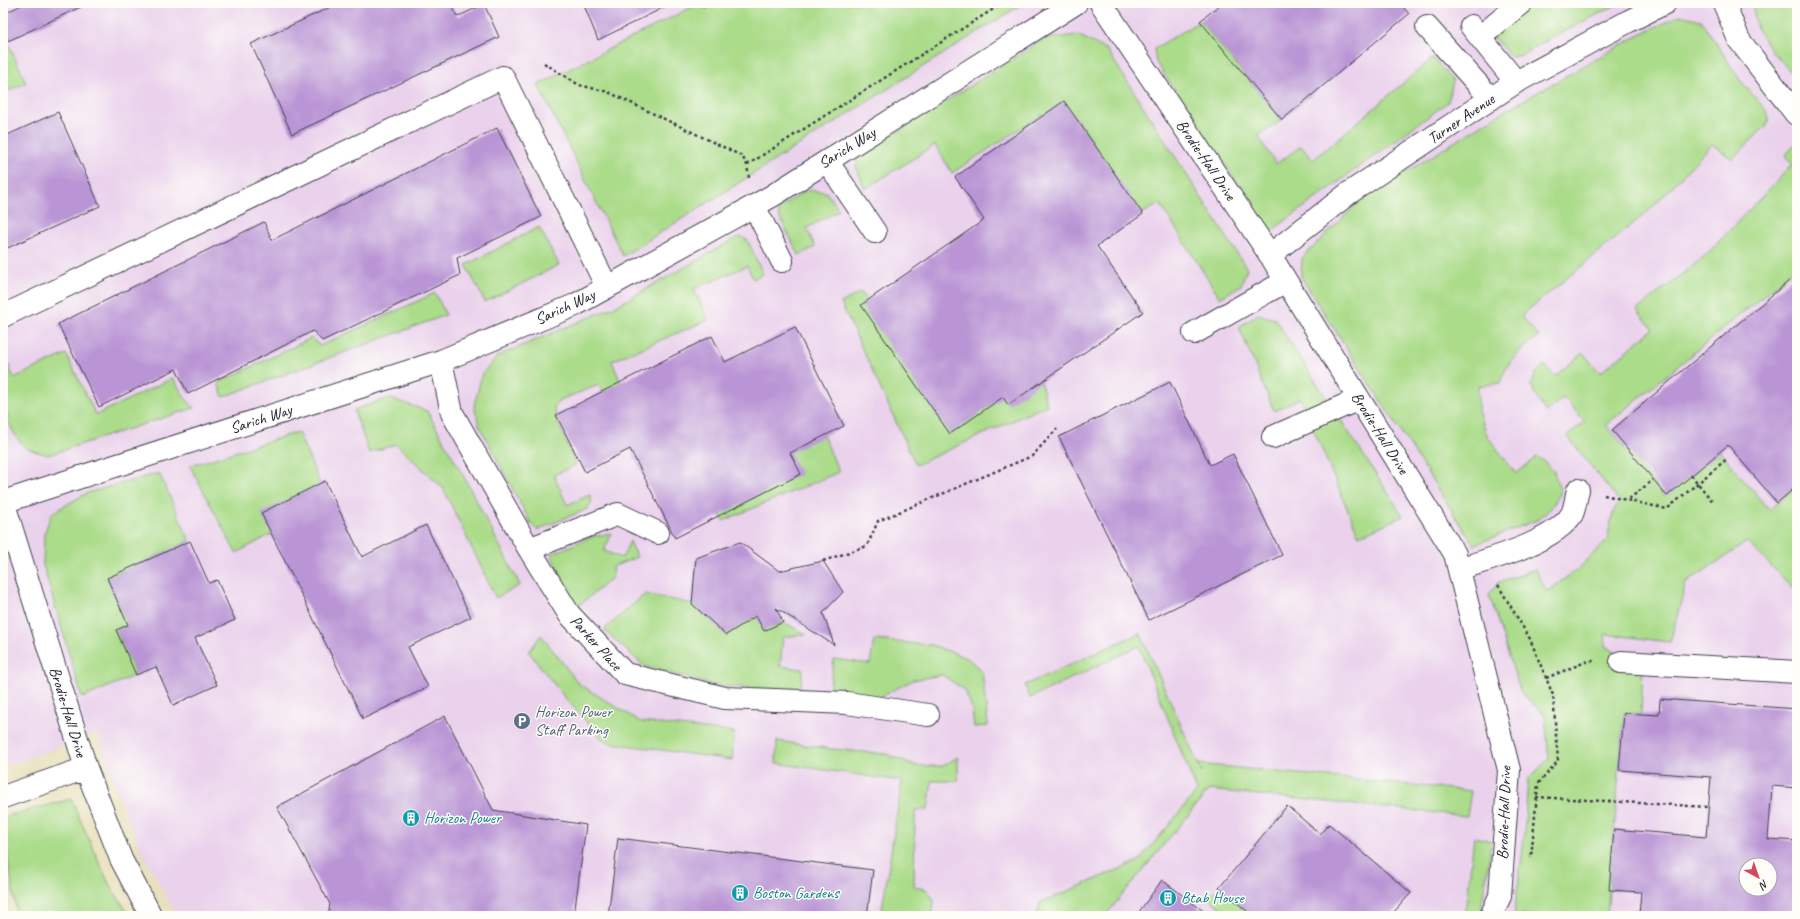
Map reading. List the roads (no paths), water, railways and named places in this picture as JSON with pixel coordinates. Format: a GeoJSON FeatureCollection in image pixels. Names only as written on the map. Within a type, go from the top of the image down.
{"type":"FeatureCollection","features":[{"type":"Feature","properties":{"kind":"street","name":"Sarich Way"},"geometry":{"type":"LineString","coordinates":[[3,502],[441,360],[575,305],[754,206],[828,161],[1076,3]]}},
{"type":"Feature","properties":{"kind":"street","name":"Brodie-Hall Drive"},"geometry":{"type":"LineString","coordinates":[[1101,3],[1270,255],[1455,554],[1509,770],[1500,896],[1491,916]]}},
{"type":"Feature","properties":{"kind":"street"},"geometry":{"type":"LineString","coordinates":[[1516,82],[1476,31],[1521,3]]}},
{"type":"Feature","properties":{"kind":"street","name":"Turner Avenue"},"geometry":{"type":"LineString","coordinates":[[1270,255],[1349,193],[1516,82],[1665,3]]}},
{"type":"Feature","properties":{"kind":"street"},"geometry":{"type":"LineString","coordinates":[[1724,3],[1739,40],[1796,114]]}},
{"type":"Feature","properties":{"kind":"street"},"geometry":{"type":"LineString","coordinates":[[1427,28],[1491,99]]}},
{"type":"Feature","properties":{"kind":"street"},"geometry":{"type":"LineString","coordinates":[[3,316],[503,77],[607,287]]}},
{"type":"Feature","properties":{"kind":"street"},"geometry":{"type":"LineString","coordinates":[[828,161],[875,232]]}},
{"type":"Feature","properties":{"kind":"street"},"geometry":{"type":"LineString","coordinates":[[754,206],[782,261]]}},
{"type":"Feature","properties":{"kind":"street"},"geometry":{"type":"LineString","coordinates":[[1194,333],[1286,281]]}},
{"type":"Feature","properties":{"kind":"street","name":"Parker Place"},"geometry":{"type":"LineString","coordinates":[[441,360],[452,412],[529,549],[569,614],[625,674],[725,698],[847,704],[928,716]]}},
{"type":"Feature","properties":{"kind":"street"},"geometry":{"type":"LineString","coordinates":[[1273,437],[1359,399]]}},
{"type":"Feature","properties":{"kind":"street"},"geometry":{"type":"LineString","coordinates":[[1459,569],[1503,555],[1552,534],[1572,514],[1578,490]]}},
{"type":"Feature","properties":{"kind":"street","name":"Brodie-Hall Drive"},"geometry":{"type":"LineString","coordinates":[[3,502],[86,768],[121,859],[151,916]]}},
{"type":"Feature","properties":{"kind":"street"},"geometry":{"type":"LineString","coordinates":[[529,549],[618,514],[658,533]]}},
{"type":"Feature","properties":{"kind":"street"},"geometry":{"type":"LineString","coordinates":[[1621,662],[1797,672]]}},
{"type":"Feature","properties":{"kind":"street"},"geometry":{"type":"LineString","coordinates":[[3,798],[86,768]]}},
{"type":"Feature","properties":{"kind":"place","name":"Horizon Power Staff Parking"},"geometry":{"type":"Point","coordinates":[522,721]}},
{"type":"Feature","properties":{"kind":"place","name":"Horizon Power"},"geometry":{"type":"Point","coordinates":[411,818]}},
{"type":"Feature","properties":{"kind":"place","name":"Boston Gardens"},"geometry":{"type":"Point","coordinates":[740,893]}},
{"type":"Feature","properties":{"kind":"place","name":"Btab House"},"geometry":{"type":"Point","coordinates":[1168,898]}}]}
